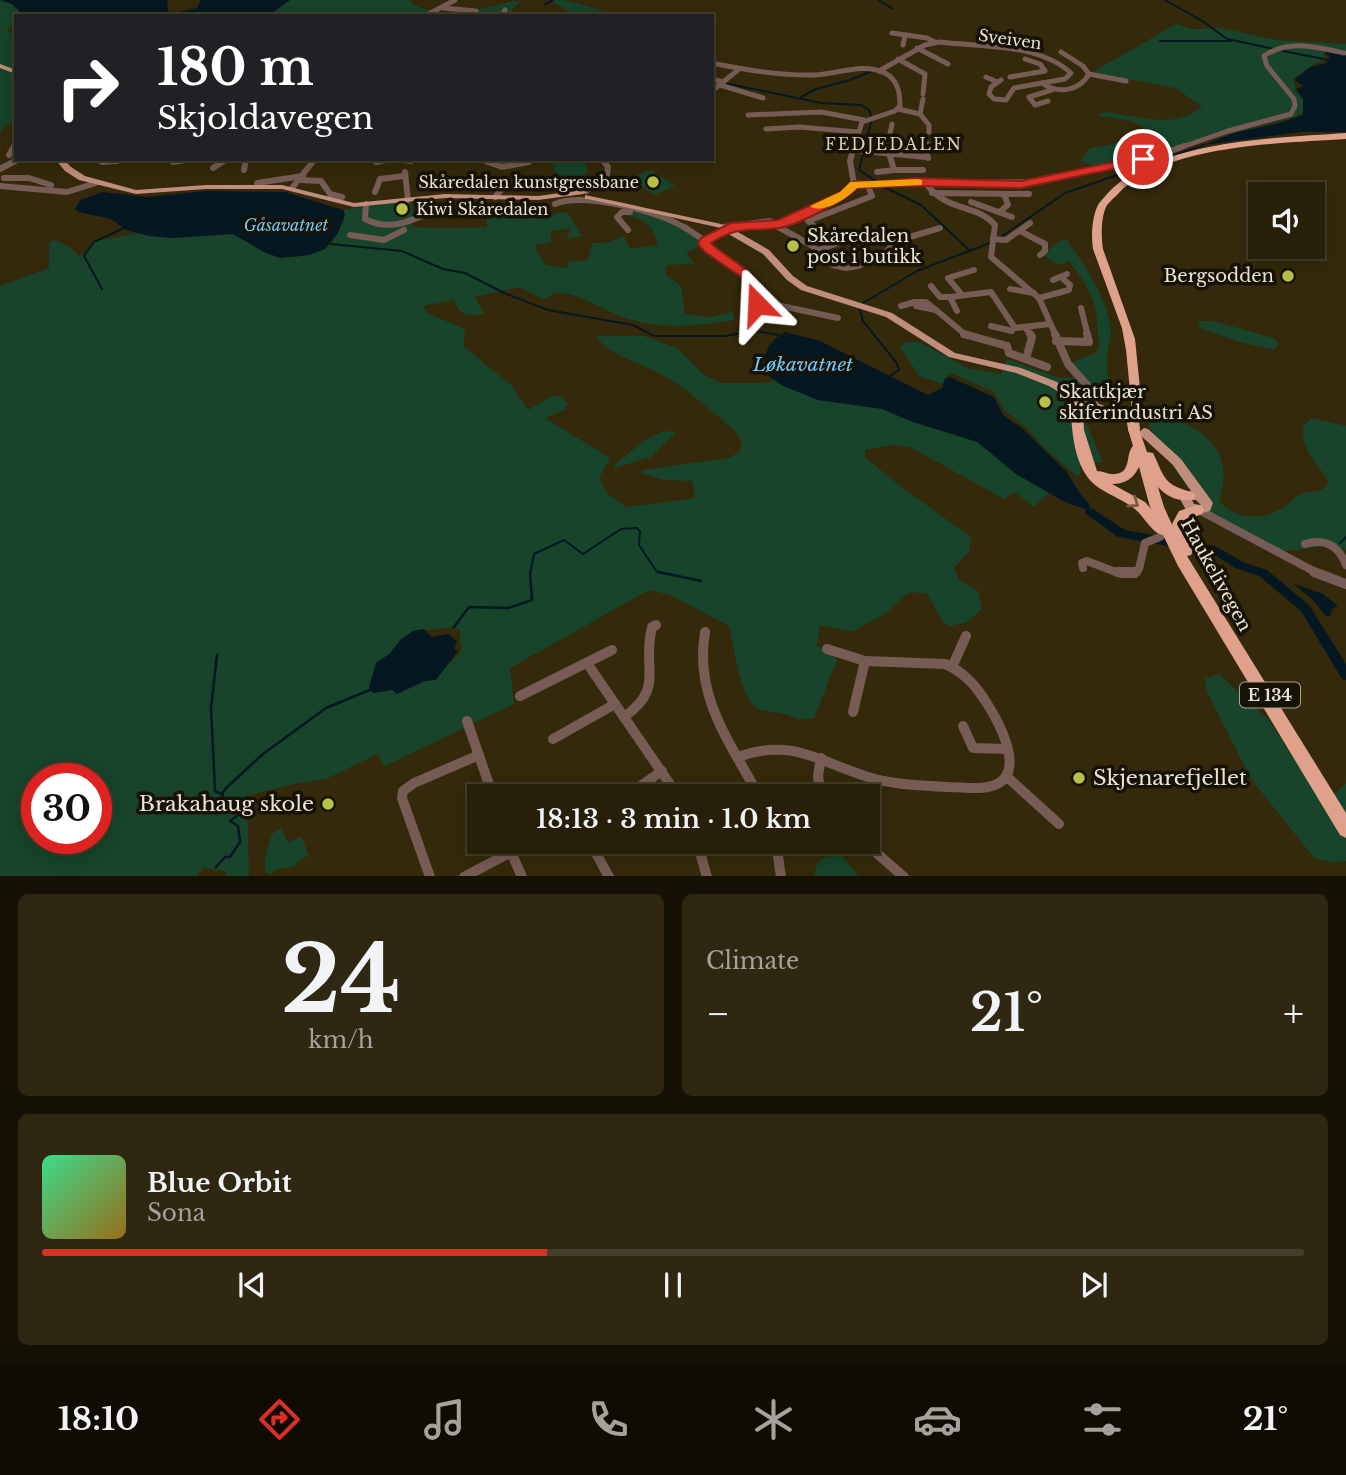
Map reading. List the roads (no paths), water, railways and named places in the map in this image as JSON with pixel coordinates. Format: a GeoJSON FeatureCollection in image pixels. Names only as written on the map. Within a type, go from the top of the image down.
{"type":"FeatureCollection","features":[{"type":"Feature","properties":{"kind":"highway","name":"Haukelivegen"},"geometry":{"type":"LineString","coordinates":[[1342,136],[1240,145],[1139,171],[1112,192],[1102,208],[1097,227],[1097,245],[1121,314],[1135,424],[1157,507],[1195,578],[1346,829]]}},
{"type":"Feature","properties":{"kind":"highway","name":"E 134"},"geometry":{"type":"LineString","coordinates":[[1084,398],[1078,430],[1087,468],[1096,480],[1140,506],[1152,517],[1195,578]]}},
{"type":"Feature","properties":{"kind":"highway","name":"E 134"},"geometry":{"type":"LineString","coordinates":[[1085,459],[1092,469],[1104,477],[1118,480],[1127,477],[1135,464],[1135,424]]}},
{"type":"Feature","properties":{"kind":"highway","name":"E 134"},"geometry":{"type":"LineString","coordinates":[[1135,424],[1161,484],[1175,495],[1197,502],[1184,514],[1179,524],[1181,540],[1195,578]]}},
{"type":"Feature","properties":{"kind":"highway","name":"Haukelivegen"},"geometry":{"type":"LineString","coordinates":[[1195,578],[1346,814]]}},
{"type":"Feature","properties":{"kind":"main road"},"geometry":{"type":"LineString","coordinates":[[61,161],[72,172],[96,183],[144,192],[206,187],[292,188],[339,203],[366,204],[454,196],[495,197],[589,192],[603,200],[706,224],[766,252],[794,282],[804,288],[890,315],[956,357],[1053,384],[1135,424],[1169,454],[1188,478],[1197,502]]}},
{"type":"Feature","properties":{"kind":"street"},"geometry":{"type":"LineString","coordinates":[[430,14],[455,0]]}},
{"type":"Feature","properties":{"kind":"street"},"geometry":{"type":"LineString","coordinates":[[443,8],[476,11]]}},
{"type":"Feature","properties":{"kind":"street"},"geometry":{"type":"LineString","coordinates":[[502,14],[505,10]]}},
{"type":"Feature","properties":{"kind":"street"},"geometry":{"type":"LineString","coordinates":[[892,33],[927,38],[935,42]]}},
{"type":"Feature","properties":{"kind":"street"},"geometry":{"type":"LineString","coordinates":[[903,45],[905,35]]}},
{"type":"Feature","properties":{"kind":"street","name":"Sveiven"},"geometry":{"type":"LineString","coordinates":[[879,71],[917,48],[935,42],[1030,52],[1051,58],[1071,73],[1065,79],[1014,88],[1008,99],[999,100],[989,94],[999,81],[986,77]]}},
{"type":"Feature","properties":{"kind":"street"},"geometry":{"type":"LineString","coordinates":[[854,184],[1021,184],[1142,160],[1290,114],[1295,106],[1294,99],[1264,60],[1264,56],[1273,49],[1301,46],[1344,52]]}},
{"type":"Feature","properties":{"kind":"street"},"geometry":{"type":"LineString","coordinates":[[917,48],[946,62],[954,58]]}},
{"type":"Feature","properties":{"kind":"street"},"geometry":{"type":"LineString","coordinates":[[1020,65],[1030,52]]}},
{"type":"Feature","properties":{"kind":"street"},"geometry":{"type":"LineString","coordinates":[[1061,52],[1083,66],[1089,74],[1126,81]]}},
{"type":"Feature","properties":{"kind":"street"},"geometry":{"type":"LineString","coordinates":[[898,59],[925,74],[933,74]]}},
{"type":"Feature","properties":{"kind":"street"},"geometry":{"type":"LineString","coordinates":[[1010,77],[1027,76],[1045,69],[1025,59]]}},
{"type":"Feature","properties":{"kind":"street"},"geometry":{"type":"LineString","coordinates":[[714,64],[738,70],[815,75],[862,68],[879,71],[890,76],[901,92],[898,109]]}},
{"type":"Feature","properties":{"kind":"street"},"geometry":{"type":"LineString","coordinates":[[714,89],[738,70]]}},
{"type":"Feature","properties":{"kind":"street"},"geometry":{"type":"LineString","coordinates":[[920,114],[925,74]]}},
{"type":"Feature","properties":{"kind":"street"},"geometry":{"type":"LineString","coordinates":[[1048,101],[1037,106],[1030,101],[1030,96],[1082,84],[1089,74]]}},
{"type":"Feature","properties":{"kind":"street"},"geometry":{"type":"LineString","coordinates":[[714,80],[760,99],[770,113]]}},
{"type":"Feature","properties":{"kind":"street"},"geometry":{"type":"LineString","coordinates":[[1042,83],[1052,90]]}},
{"type":"Feature","properties":{"kind":"street"},"geometry":{"type":"LineString","coordinates":[[748,116],[770,113],[843,114],[863,120],[898,109],[920,114],[929,125],[929,132]]}},
{"type":"Feature","properties":{"kind":"street"},"geometry":{"type":"LineString","coordinates":[[854,184],[850,166],[863,120]]}},
{"type":"Feature","properties":{"kind":"street"},"geometry":{"type":"LineString","coordinates":[[892,124],[887,155],[894,170]]}},
{"type":"Feature","properties":{"kind":"street"},"geometry":{"type":"LineString","coordinates":[[766,129],[799,127],[858,132]]}},
{"type":"Feature","properties":{"kind":"street"},"geometry":{"type":"LineString","coordinates":[[853,150],[928,158],[925,147],[928,144]]}},
{"type":"Feature","properties":{"kind":"street"},"geometry":{"type":"LineString","coordinates":[[173,162],[179,161]]}},
{"type":"Feature","properties":{"kind":"street"},"geometry":{"type":"LineString","coordinates":[[213,168],[224,161]]}},
{"type":"Feature","properties":{"kind":"street"},"geometry":{"type":"LineString","coordinates":[[244,170],[246,161]]}},
{"type":"Feature","properties":{"kind":"street"},"geometry":{"type":"LineString","coordinates":[[292,188],[314,161]]}},
{"type":"Feature","properties":{"kind":"street"},"geometry":{"type":"LineString","coordinates":[[376,162],[381,161]]}},
{"type":"Feature","properties":{"kind":"street"},"geometry":{"type":"LineString","coordinates":[[486,161],[502,167],[527,161],[535,170]]}},
{"type":"Feature","properties":{"kind":"street"},"geometry":{"type":"LineString","coordinates":[[589,192],[606,176],[608,167],[604,161]]}},
{"type":"Feature","properties":{"kind":"street"},"geometry":{"type":"LineString","coordinates":[[877,172],[923,170]]}},
{"type":"Feature","properties":{"kind":"street"},"geometry":{"type":"LineString","coordinates":[[375,192],[380,179],[405,174],[408,200]]}},
{"type":"Feature","properties":{"kind":"street"},"geometry":{"type":"LineString","coordinates":[[568,193],[592,183],[599,176],[606,176]]}},
{"type":"Feature","properties":{"kind":"street"},"geometry":{"type":"LineString","coordinates":[[4,178],[29,178],[51,185]]}},
{"type":"Feature","properties":{"kind":"street"},"geometry":{"type":"LineString","coordinates":[[19,187],[29,178]]}},
{"type":"Feature","properties":{"kind":"street"},"geometry":{"type":"LineString","coordinates":[[257,183],[302,178],[321,181],[330,194],[342,197]]}},
{"type":"Feature","properties":{"kind":"street"},"geometry":{"type":"LineString","coordinates":[[495,197],[508,182]]}},
{"type":"Feature","properties":{"kind":"street"},"geometry":{"type":"LineString","coordinates":[[925,182],[932,193],[948,205],[976,214],[994,224],[989,250],[994,261],[1036,296],[1084,398]]}},
{"type":"Feature","properties":{"kind":"street"},"geometry":{"type":"LineString","coordinates":[[0,186],[67,192],[96,183]]}},
{"type":"Feature","properties":{"kind":"street"},"geometry":{"type":"LineString","coordinates":[[628,230],[617,217],[625,212],[657,222],[722,231],[757,223],[777,223],[844,195],[854,184]]}},
{"type":"Feature","properties":{"kind":"street"},"geometry":{"type":"LineString","coordinates":[[835,244],[808,221],[872,196],[872,186]]}},
{"type":"Feature","properties":{"kind":"street"},"geometry":{"type":"LineString","coordinates":[[932,193],[1029,194]]}},
{"type":"Feature","properties":{"kind":"street"},"geometry":{"type":"LineString","coordinates":[[999,212],[1008,205],[1004,194]]}},
{"type":"Feature","properties":{"kind":"street"},"geometry":{"type":"LineString","coordinates":[[555,204],[562,199],[581,199],[641,212],[669,223]]}},
{"type":"Feature","properties":{"kind":"street"},"geometry":{"type":"LineString","coordinates":[[971,202],[1012,217]]}},
{"type":"Feature","properties":{"kind":"street"},"geometry":{"type":"LineString","coordinates":[[366,204],[366,221],[402,229],[411,238]]}},
{"type":"Feature","properties":{"kind":"street"},"geometry":{"type":"LineString","coordinates":[[976,214],[982,206]]}},
{"type":"Feature","properties":{"kind":"street"},"geometry":{"type":"LineString","coordinates":[[350,235],[382,240],[434,209]]}},
{"type":"Feature","properties":{"kind":"street"},"geometry":{"type":"LineString","coordinates":[[357,223],[402,229]]}},
{"type":"Feature","properties":{"kind":"street"},"geometry":{"type":"LineString","coordinates":[[777,223],[818,250],[833,265],[850,268],[890,250],[896,241],[929,234],[940,228]]}},
{"type":"Feature","properties":{"kind":"street"},"geometry":{"type":"LineString","coordinates":[[993,239],[1006,240],[1030,223]]}},
{"type":"Feature","properties":{"kind":"street"},"geometry":{"type":"LineString","coordinates":[[722,231],[704,244],[748,276],[755,285],[758,302],[750,318]]}},
{"type":"Feature","properties":{"kind":"street"},"geometry":{"type":"LineString","coordinates":[[1020,231],[1045,244],[1045,251],[1040,255]]}},
{"type":"Feature","properties":{"kind":"street"},"geometry":{"type":"LineString","coordinates":[[818,250],[864,234]]}},
{"type":"Feature","properties":{"kind":"street"},"geometry":{"type":"LineString","coordinates":[[962,295],[946,276],[974,270]]}},
{"type":"Feature","properties":{"kind":"street"},"geometry":{"type":"LineString","coordinates":[[1010,289],[1036,296],[1069,290],[1070,285],[1061,277]]}},
{"type":"Feature","properties":{"kind":"street"},"geometry":{"type":"LineString","coordinates":[[930,286],[940,297],[1000,290]]}},
{"type":"Feature","properties":{"kind":"street"},"geometry":{"type":"LineString","coordinates":[[991,292],[1013,330]]}},
{"type":"Feature","properties":{"kind":"street"},"geometry":{"type":"LineString","coordinates":[[950,297],[957,311]]}},
{"type":"Feature","properties":{"kind":"street"},"geometry":{"type":"LineString","coordinates":[[901,306],[922,300],[967,336],[1007,346]]}},
{"type":"Feature","properties":{"kind":"street"},"geometry":{"type":"LineString","coordinates":[[758,302],[797,312],[838,318]]}},
{"type":"Feature","properties":{"kind":"street"},"geometry":{"type":"LineString","coordinates":[[1056,341],[1089,342],[1081,307]]}},
{"type":"Feature","properties":{"kind":"street"},"geometry":{"type":"LineString","coordinates":[[991,326],[1013,330],[1050,324]]}},
{"type":"Feature","properties":{"kind":"street"},"geometry":{"type":"LineString","coordinates":[[1025,327],[1032,337],[1026,359]]}},
{"type":"Feature","properties":{"kind":"street"},"geometry":{"type":"LineString","coordinates":[[1013,330],[1007,346],[1009,353],[1047,366]]}},
{"type":"Feature","properties":{"kind":"street"},"geometry":{"type":"LineString","coordinates":[[1197,502],[1305,569],[1346,584]]}},
{"type":"Feature","properties":{"kind":"street"},"geometry":{"type":"LineString","coordinates":[[1083,568],[1082,563],[1087,561],[1121,574],[1135,574],[1139,569],[1145,543],[1160,537]]}},
{"type":"Feature","properties":{"kind":"street"},"geometry":{"type":"LineString","coordinates":[[1305,544],[1317,540],[1331,542],[1340,551],[1346,565]]}},
{"type":"Feature","properties":{"kind":"street"},"geometry":{"type":"LineString","coordinates":[[624,717],[642,706],[649,695],[649,637],[652,627],[656,625]]}},
{"type":"Feature","properties":{"kind":"street"},"geometry":{"type":"LineString","coordinates":[[705,632],[705,685],[725,737],[753,784]]}},
{"type":"Feature","properties":{"kind":"street"},"geometry":{"type":"LineString","coordinates":[[953,665],[967,636]]}},
{"type":"Feature","properties":{"kind":"street"},"geometry":{"type":"LineString","coordinates":[[520,696],[612,649]]}},
{"type":"Feature","properties":{"kind":"street"},"geometry":{"type":"LineString","coordinates":[[738,757],[762,748],[800,749],[875,779],[891,782],[979,788],[993,786],[1006,776],[1009,756],[998,717],[964,674],[953,665],[865,661],[827,649]]}},
{"type":"Feature","properties":{"kind":"street"},"geometry":{"type":"LineString","coordinates":[[853,712],[865,661]]}},
{"type":"Feature","properties":{"kind":"street"},"geometry":{"type":"LineString","coordinates":[[587,663],[670,784]]}},
{"type":"Feature","properties":{"kind":"street"},"geometry":{"type":"LineString","coordinates":[[553,739],[615,704]]}},
{"type":"Feature","properties":{"kind":"street"},"geometry":{"type":"LineString","coordinates":[[467,721],[489,784]]}},
{"type":"Feature","properties":{"kind":"street"},"geometry":{"type":"LineString","coordinates":[[963,726],[973,748],[1007,749]]}},
{"type":"Feature","properties":{"kind":"street"},"geometry":{"type":"LineString","coordinates":[[430,876],[402,798],[403,791],[414,783],[478,755]]}},
{"type":"Feature","properties":{"kind":"street"},"geometry":{"type":"LineString","coordinates":[[819,784],[821,758]]}},
{"type":"Feature","properties":{"kind":"street"},"geometry":{"type":"LineString","coordinates":[[643,784],[662,771]]}},
{"type":"Feature","properties":{"kind":"street"},"geometry":{"type":"LineString","coordinates":[[1006,776],[1059,824]]}},
{"type":"Feature","properties":{"kind":"street"},"geometry":{"type":"LineString","coordinates":[[466,876],[498,854]]}},
{"type":"Feature","properties":{"kind":"street"},"geometry":{"type":"LineString","coordinates":[[512,854],[522,876]]}},
{"type":"Feature","properties":{"kind":"street"},"geometry":{"type":"LineString","coordinates":[[597,854],[608,876]]}},
{"type":"Feature","properties":{"kind":"street"},"geometry":{"type":"LineString","coordinates":[[701,854],[707,876]]}},
{"type":"Feature","properties":{"kind":"street"},"geometry":{"type":"LineString","coordinates":[[778,854],[781,876]]}},
{"type":"Feature","properties":{"kind":"street"},"geometry":{"type":"LineString","coordinates":[[878,854],[903,876]]}},
{"type":"Feature","properties":{"kind":"water"},"geometry":{"type":"Polygon","coordinates":[[[0,0],[167,0],[168,11],[173,13],[197,8],[201,0],[290,0],[271,14],[18,14],[19,11],[12,4],[0,0]]]}},
{"type":"Feature","properties":{"kind":"water"},"geometry":{"type":"Polygon","coordinates":[[[1324,52],[1346,55],[1346,132],[1301,132],[1204,145],[1234,133],[1303,115],[1303,99],[1296,89],[1304,86],[1294,80],[1310,67],[1326,63],[1330,58],[1324,52]]]}},
{"type":"Feature","properties":{"kind":"water","name":"Gåsavatnet"},"geometry":{"type":"Polygon","coordinates":[[[206,191],[285,192],[343,210],[345,215],[338,233],[325,249],[309,255],[280,258],[233,234],[171,238],[149,236],[126,230],[111,219],[75,209],[80,200],[103,192],[147,197],[206,191]]]}},
{"type":"Feature","properties":{"kind":"water","name":"Løkavatnet"},"geometry":{"type":"Polygon","coordinates":[[[785,332],[820,341],[928,395],[943,387],[944,379],[950,377],[994,397],[1003,415],[1023,429],[1066,471],[1089,503],[1090,511],[1063,501],[1016,474],[977,442],[910,421],[882,409],[818,400],[783,386],[766,374],[764,361],[771,344],[785,332]]]}},
{"type":"Feature","properties":{"kind":"water"},"geometry":{"type":"Polygon","coordinates":[[[1292,583],[1323,594],[1338,606],[1332,609],[1330,616],[1326,616],[1311,598],[1292,583]]]}},
{"type":"Feature","properties":{"kind":"water"},"geometry":{"type":"Polygon","coordinates":[[[423,629],[432,637],[448,634],[457,641],[454,649],[458,651],[436,680],[425,681],[397,694],[392,690],[373,693],[369,687],[376,663],[389,654],[401,639],[413,631],[423,629]]]}},
{"type":"Feature","properties":{"kind":"waterway"},"geometry":{"type":"LineString","coordinates":[[544,5],[553,0]]}},
{"type":"Feature","properties":{"kind":"waterway"},"geometry":{"type":"LineString","coordinates":[[878,0],[893,9]]}},
{"type":"Feature","properties":{"kind":"waterway"},"geometry":{"type":"LineString","coordinates":[[1165,0],[1204,22],[1227,39],[1274,49]]}},
{"type":"Feature","properties":{"kind":"waterway"},"geometry":{"type":"LineString","coordinates":[[1160,41],[1231,41]]}},
{"type":"Feature","properties":{"kind":"waterway"},"geometry":{"type":"LineString","coordinates":[[1283,51],[1329,60]]}},
{"type":"Feature","properties":{"kind":"waterway"},"geometry":{"type":"LineString","coordinates":[[852,79],[872,71]]}},
{"type":"Feature","properties":{"kind":"waterway"},"geometry":{"type":"LineString","coordinates":[[801,97],[816,89],[850,80]]}},
{"type":"Feature","properties":{"kind":"waterway"},"geometry":{"type":"LineString","coordinates":[[724,83],[821,103],[861,105],[869,110],[871,116]]}},
{"type":"Feature","properties":{"kind":"waterway"},"geometry":{"type":"LineString","coordinates":[[871,122],[859,170],[876,181]]}},
{"type":"Feature","properties":{"kind":"waterway"},"geometry":{"type":"LineString","coordinates":[[1001,237],[1065,193],[1204,145]]}},
{"type":"Feature","properties":{"kind":"waterway"},"geometry":{"type":"LineString","coordinates":[[884,187],[921,205],[969,250]]}},
{"type":"Feature","properties":{"kind":"waterway"},"geometry":{"type":"LineString","coordinates":[[102,289],[84,256],[94,242],[124,228]]}},
{"type":"Feature","properties":{"kind":"waterway"},"geometry":{"type":"LineString","coordinates":[[863,303],[917,271],[990,243]]}},
{"type":"Feature","properties":{"kind":"waterway"},"geometry":{"type":"LineString","coordinates":[[331,244],[402,251],[443,269],[465,273],[504,293],[548,310],[633,325],[654,336],[725,336],[755,331],[779,335]]}},
{"type":"Feature","properties":{"kind":"waterway"},"geometry":{"type":"LineString","coordinates":[[859,307],[863,321],[896,362],[899,370],[890,376]]}},
{"type":"Feature","properties":{"kind":"waterway"},"geometry":{"type":"LineString","coordinates":[[1090,511],[1122,534],[1215,550],[1239,565],[1263,573],[1305,608],[1346,675]]}},
{"type":"Feature","properties":{"kind":"waterway"},"geometry":{"type":"LineString","coordinates":[[530,573],[534,554],[564,540],[583,554],[621,529],[637,528],[640,531],[639,545],[657,572],[667,574]]}},
{"type":"Feature","properties":{"kind":"waterway"},"geometry":{"type":"LineString","coordinates":[[1340,543],[1346,537]]}},
{"type":"Feature","properties":{"kind":"waterway"},"geometry":{"type":"LineString","coordinates":[[659,572],[701,581]]}},
{"type":"Feature","properties":{"kind":"waterway"},"geometry":{"type":"LineString","coordinates":[[454,627],[469,607],[508,608],[532,600],[530,573]]}},
{"type":"Feature","properties":{"kind":"waterway"},"geometry":{"type":"LineString","coordinates":[[217,655],[211,708],[215,791],[222,794]]}},
{"type":"Feature","properties":{"kind":"waterway"},"geometry":{"type":"LineString","coordinates":[[222,794],[263,754],[326,708],[372,689]]}},
{"type":"Feature","properties":{"kind":"waterway"},"geometry":{"type":"LineString","coordinates":[[216,867],[225,857],[230,857],[240,842],[238,826],[230,821],[242,812],[238,805],[227,804],[222,794]]}},
{"type":"Feature","properties":{"kind":"place","name":"Skåredalen kunstgressbane"},"geometry":{"type":"Point","coordinates":[653,182]}},
{"type":"Feature","properties":{"kind":"place","name":"Kiwi Skåredalen"},"geometry":{"type":"Point","coordinates":[402,209]}},
{"type":"Feature","properties":{"kind":"place","name":"Skåredalen post i butikk"},"geometry":{"type":"Point","coordinates":[793,246]}},
{"type":"Feature","properties":{"kind":"place","name":"Bergsodden"},"geometry":{"type":"Point","coordinates":[1288,276]}},
{"type":"Feature","properties":{"kind":"place","name":"Skattkjær skiferindustri AS"},"geometry":{"type":"Point","coordinates":[1045,402]}},
{"type":"Feature","properties":{"kind":"place","name":"Skjenarefjellet"},"geometry":{"type":"Point","coordinates":[1079,778]}},
{"type":"Feature","properties":{"kind":"place","name":"Brakahaug skole"},"geometry":{"type":"Point","coordinates":[328,804]}},
{"type":"Feature","properties":{"kind":"district","name":"FEDJEDALEN"},"geometry":{"type":"Point","coordinates":[894,144]}}]}
